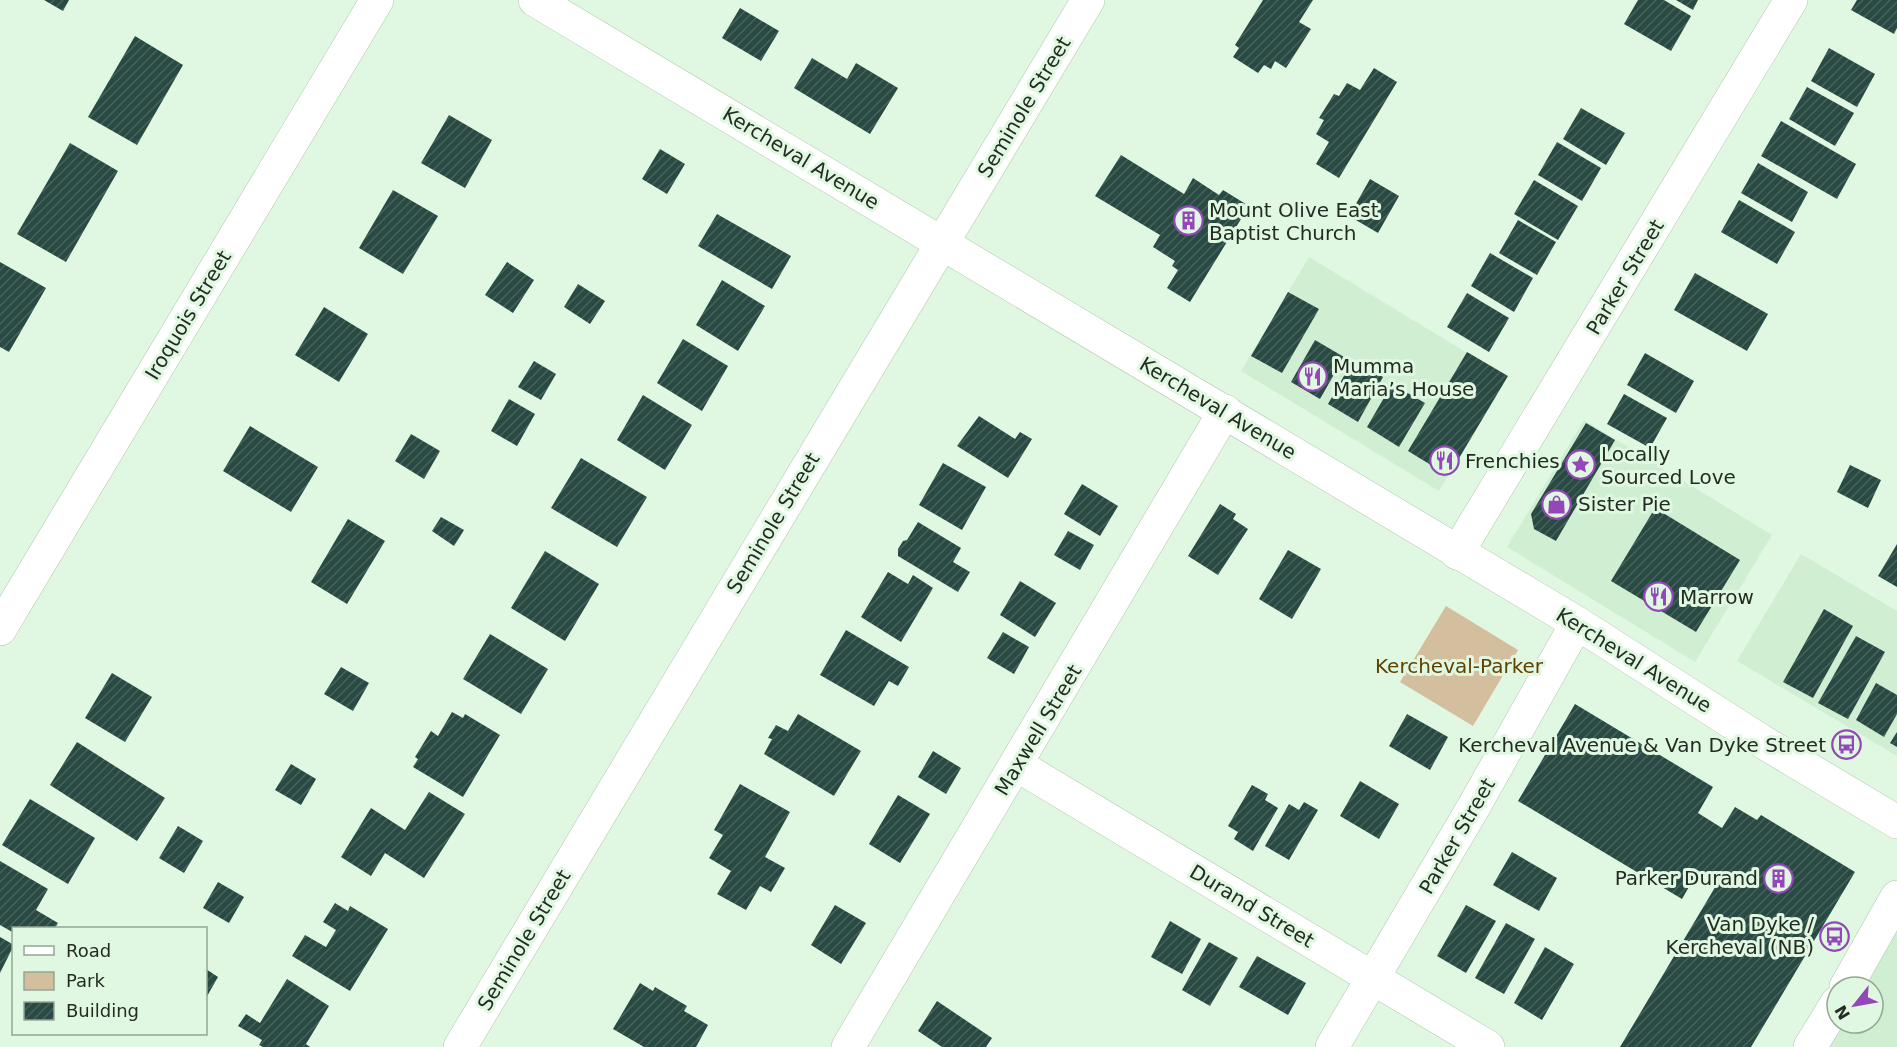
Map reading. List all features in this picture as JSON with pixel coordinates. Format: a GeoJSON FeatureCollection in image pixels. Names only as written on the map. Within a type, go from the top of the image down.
{"type":"FeatureCollection","features":[{"type":"Feature","properties":{"kind":"street","name":"Iroquois Street"},"geometry":{"type":"LineString","coordinates":[[0,629],[376,0]]}},
{"type":"Feature","properties":{"kind":"street","name":"Kercheval Avenue"},"geometry":{"type":"LineString","coordinates":[[535,0],[1226,411],[1457,553],[1577,623],[1758,739],[1897,822]]}},
{"type":"Feature","properties":{"kind":"street","name":"Seminole Street"},"geometry":{"type":"LineString","coordinates":[[460,1047],[1088,0]]}},
{"type":"Feature","properties":{"kind":"street","name":"Parker Street"},"geometry":{"type":"LineString","coordinates":[[1457,553],[1791,0]]}},
{"type":"Feature","properties":{"kind":"street","name":"Maxwell Street"},"geometry":{"type":"LineString","coordinates":[[848,1047],[1226,411]]}},
{"type":"Feature","properties":{"kind":"street","name":"Parker Street"},"geometry":{"type":"LineString","coordinates":[[1332,1047],[1374,979],[1577,623]]}},
{"type":"Feature","properties":{"kind":"street","name":"Durand Street"},"geometry":{"type":"LineString","coordinates":[[1017,765],[1488,1047]]}},
{"type":"Feature","properties":{"kind":"street"},"geometry":{"type":"LineString","coordinates":[[1853,975],[1897,897]]}},
{"type":"Feature","properties":{"kind":"street"},"geometry":{"type":"LineString","coordinates":[[1810,1047],[1825,1023]]}},
{"type":"Feature","properties":{"kind":"shaded area"},"geometry":{"type":"Polygon","coordinates":[[[1309,257],[1507,377],[1439,491],[1241,371],[1309,257]]]}},
{"type":"Feature","properties":{"kind":"shaded area"},"geometry":{"type":"Polygon","coordinates":[[[1584,420],[1772,535],[1695,662],[1507,547],[1584,420]]]}},
{"type":"Feature","properties":{"kind":"shaded area"},"geometry":{"type":"Polygon","coordinates":[[[1801,554],[1897,611],[1897,756],[1737,661],[1801,554]]]}},
{"type":"Feature","properties":{"kind":"shaded area"},"geometry":{"type":"Polygon","coordinates":[[[1897,896],[1897,1047],[1809,1047],[1825,1033],[1885,1035],[1885,975],[1851,975],[1897,896]]]}},
{"type":"Feature","properties":{"kind":"green space","name":"Kercheval-Parker"},"geometry":{"type":"Polygon","coordinates":[[[1446,606],[1518,650],[1473,726],[1400,682],[1446,606]]]}},
{"type":"Feature","properties":{"kind":"building"},"geometry":{"type":"Polygon","coordinates":[[[44,0],[69,0],[63,11],[44,0]]]}},
{"type":"Feature","properties":{"kind":"building"},"geometry":{"type":"Polygon","coordinates":[[[1263,0],[1313,0],[1299,22],[1311,29],[1286,68],[1275,61],[1271,69],[1264,65],[1258,73],[1233,57],[1239,48],[1235,45],[1263,0]]]}},
{"type":"Feature","properties":{"kind":"building"},"geometry":{"type":"Polygon","coordinates":[[[1638,0],[1664,0],[1691,16],[1671,51],[1624,24],[1638,0]]]}},
{"type":"Feature","properties":{"kind":"building"},"geometry":{"type":"Polygon","coordinates":[[[1676,0],[1698,0],[1693,10],[1676,0]]]}},
{"type":"Feature","properties":{"kind":"building"},"geometry":{"type":"Polygon","coordinates":[[[1857,0],[1897,0],[1897,28],[1894,34],[1851,10],[1857,0]]]}},
{"type":"Feature","properties":{"kind":"building"},"geometry":{"type":"Polygon","coordinates":[[[740,8],[779,31],[761,61],[722,38],[740,8]]]}},
{"type":"Feature","properties":{"kind":"building"},"geometry":{"type":"Polygon","coordinates":[[[135,36],[183,65],[137,145],[88,117],[135,36]]]}},
{"type":"Feature","properties":{"kind":"building"},"geometry":{"type":"Polygon","coordinates":[[[1829,48],[1875,74],[1857,107],[1811,81],[1829,48]]]}},
{"type":"Feature","properties":{"kind":"building"},"geometry":{"type":"Polygon","coordinates":[[[812,58],[847,79],[856,63],[898,88],[870,134],[794,88],[812,58]]]}},
{"type":"Feature","properties":{"kind":"building"},"geometry":{"type":"Polygon","coordinates":[[[1374,68],[1397,82],[1339,178],[1316,164],[1329,142],[1316,134],[1324,120],[1319,118],[1334,94],[1339,96],[1347,83],[1360,90],[1374,68]]]}},
{"type":"Feature","properties":{"kind":"building"},"geometry":{"type":"Polygon","coordinates":[[[1807,87],[1854,113],[1835,146],[1789,119],[1807,87]]]}},
{"type":"Feature","properties":{"kind":"building"},"geometry":{"type":"Polygon","coordinates":[[[1581,108],[1625,133],[1606,165],[1563,139],[1581,108]]]}},
{"type":"Feature","properties":{"kind":"building"},"geometry":{"type":"Polygon","coordinates":[[[449,115],[492,140],[465,188],[421,163],[449,115]]]}},
{"type":"Feature","properties":{"kind":"building"},"geometry":{"type":"Polygon","coordinates":[[[1781,121],[1856,164],[1837,199],[1761,156],[1781,121]]]}},
{"type":"Feature","properties":{"kind":"building"},"geometry":{"type":"Polygon","coordinates":[[[1557,142],[1601,168],[1582,201],[1538,175],[1557,142]]]}},
{"type":"Feature","properties":{"kind":"building"},"geometry":{"type":"Polygon","coordinates":[[[70,143],[118,171],[66,262],[17,234],[70,143]]]}},
{"type":"Feature","properties":{"kind":"building"},"geometry":{"type":"Polygon","coordinates":[[[660,149],[685,164],[667,194],[642,179],[660,149]]]}},
{"type":"Feature","properties":{"kind":"building","name":"Mount Olive East Baptist Church"},"geometry":{"type":"Polygon","coordinates":[[[1121,155],[1184,194],[1193,178],[1219,195],[1223,190],[1249,206],[1190,302],[1167,288],[1178,270],[1172,266],[1175,261],[1153,247],[1160,235],[1095,196],[1121,155]]]}},
{"type":"Feature","properties":{"kind":"building"},"geometry":{"type":"Polygon","coordinates":[[[1758,163],[1808,192],[1792,222],[1741,193],[1758,163]]]}},
{"type":"Feature","properties":{"kind":"building"},"geometry":{"type":"Polygon","coordinates":[[[1370,179],[1399,196],[1378,233],[1349,216],[1370,179]]]}},
{"type":"Feature","properties":{"kind":"building"},"geometry":{"type":"Polygon","coordinates":[[[1534,180],[1578,206],[1558,240],[1514,214],[1534,180]]]}},
{"type":"Feature","properties":{"kind":"building"},"geometry":{"type":"Polygon","coordinates":[[[393,190],[438,216],[403,274],[359,248],[393,190]]]}},
{"type":"Feature","properties":{"kind":"building"},"geometry":{"type":"Polygon","coordinates":[[[1739,200],[1795,232],[1777,264],[1721,232],[1739,200]]]}},
{"type":"Feature","properties":{"kind":"building"},"geometry":{"type":"Polygon","coordinates":[[[717,214],[791,256],[772,289],[698,246],[717,214]]]}},
{"type":"Feature","properties":{"kind":"building"},"geometry":{"type":"Polygon","coordinates":[[[1518,220],[1556,242],[1537,275],[1499,253],[1518,220]]]}},
{"type":"Feature","properties":{"kind":"building"},"geometry":{"type":"Polygon","coordinates":[[[1490,253],[1533,278],[1514,312],[1471,286],[1490,253]]]}},
{"type":"Feature","properties":{"kind":"building"},"geometry":{"type":"Polygon","coordinates":[[[0,262],[46,288],[9,352],[0,347],[0,262]]]}},
{"type":"Feature","properties":{"kind":"building"},"geometry":{"type":"Polygon","coordinates":[[[507,262],[534,280],[513,313],[485,295],[507,262]]]}},
{"type":"Feature","properties":{"kind":"building"},"geometry":{"type":"Polygon","coordinates":[[[1695,273],[1768,314],[1747,351],[1674,310],[1695,273]]]}},
{"type":"Feature","properties":{"kind":"building"},"geometry":{"type":"Polygon","coordinates":[[[722,280],[765,306],[738,351],[696,325],[722,280]]]}},
{"type":"Feature","properties":{"kind":"building"},"geometry":{"type":"Polygon","coordinates":[[[578,284],[605,301],[590,324],[564,307],[578,284]]]}},
{"type":"Feature","properties":{"kind":"building"},"geometry":{"type":"Polygon","coordinates":[[[1288,292],[1319,309],[1282,373],[1251,356],[1288,292]]]}},
{"type":"Feature","properties":{"kind":"building"},"geometry":{"type":"Polygon","coordinates":[[[1467,293],[1509,318],[1489,352],[1447,327],[1467,293]]]}},
{"type":"Feature","properties":{"kind":"building"},"geometry":{"type":"Polygon","coordinates":[[[324,307],[368,334],[339,382],[295,355],[324,307]]]}},
{"type":"Feature","properties":{"kind":"building"},"geometry":{"type":"Polygon","coordinates":[[[683,339],[728,366],[702,411],[657,383],[683,339]]]}},
{"type":"Feature","properties":{"kind":"building"},"geometry":{"type":"Polygon","coordinates":[[[1315,340],[1344,357],[1320,399],[1291,382],[1315,340]]]}},
{"type":"Feature","properties":{"kind":"building"},"geometry":{"type":"Polygon","coordinates":[[[1467,352],[1508,376],[1452,470],[1444,473],[1408,451],[1467,352]]]}},
{"type":"Feature","properties":{"kind":"building"},"geometry":{"type":"Polygon","coordinates":[[[1645,353],[1694,381],[1676,413],[1627,385],[1645,353]]]}},
{"type":"Feature","properties":{"kind":"building"},"geometry":{"type":"Polygon","coordinates":[[[1353,360],[1383,377],[1358,422],[1328,404],[1353,360]]]}},
{"type":"Feature","properties":{"kind":"building"},"geometry":{"type":"Polygon","coordinates":[[[534,361],[556,374],[541,400],[518,387],[534,361]]]}},
{"type":"Feature","properties":{"kind":"building"},"geometry":{"type":"Polygon","coordinates":[[[1392,384],[1425,403],[1399,447],[1367,427],[1392,384]]]}},
{"type":"Feature","properties":{"kind":"building"},"geometry":{"type":"Polygon","coordinates":[[[1624,394],[1667,418],[1650,448],[1607,424],[1624,394]]]}},
{"type":"Feature","properties":{"kind":"building"},"geometry":{"type":"Polygon","coordinates":[[[643,395],[692,425],[665,470],[617,440],[643,395]]]}},
{"type":"Feature","properties":{"kind":"building"},"geometry":{"type":"Polygon","coordinates":[[[509,399],[535,414],[517,446],[491,431],[509,399]]]}},
{"type":"Feature","properties":{"kind":"building"},"geometry":{"type":"Polygon","coordinates":[[[979,416],[1015,439],[1020,432],[1032,439],[1008,478],[957,446],[979,416]]]}},
{"type":"Feature","properties":{"kind":"building"},"geometry":{"type":"Polygon","coordinates":[[[1586,423],[1615,440],[1556,541],[1534,529],[1531,514],[1586,423]]]}},
{"type":"Feature","properties":{"kind":"building"},"geometry":{"type":"Polygon","coordinates":[[[250,426],[318,467],[291,512],[223,471],[250,426]]]}},
{"type":"Feature","properties":{"kind":"building"},"geometry":{"type":"Polygon","coordinates":[[[411,434],[440,451],[424,479],[395,461],[411,434]]]}},
{"type":"Feature","properties":{"kind":"building"},"geometry":{"type":"Polygon","coordinates":[[[581,458],[647,497],[617,547],[551,508],[581,458]]]}},
{"type":"Feature","properties":{"kind":"building"},"geometry":{"type":"Polygon","coordinates":[[[943,463],[986,487],[962,530],[919,505],[943,463]]]}},
{"type":"Feature","properties":{"kind":"building"},"geometry":{"type":"Polygon","coordinates":[[[1850,465],[1881,480],[1868,508],[1837,492],[1850,465]]]}},
{"type":"Feature","properties":{"kind":"building"},"geometry":{"type":"Polygon","coordinates":[[[1082,484],[1118,506],[1100,536],[1064,514],[1082,484]]]}},
{"type":"Feature","properties":{"kind":"building"},"geometry":{"type":"Polygon","coordinates":[[[1220,504],[1236,514],[1233,519],[1248,529],[1218,575],[1188,556],[1220,504]]]}},
{"type":"Feature","properties":{"kind":"building"},"geometry":{"type":"Polygon","coordinates":[[[1655,508],[1740,560],[1696,632],[1611,581],[1655,508]]]}},
{"type":"Feature","properties":{"kind":"building"},"geometry":{"type":"Polygon","coordinates":[[[441,517],[464,530],[454,546],[432,531],[441,517]]]}},
{"type":"Feature","properties":{"kind":"building"},"geometry":{"type":"Polygon","coordinates":[[[348,519],[385,541],[347,604],[311,582],[348,519]]]}},
{"type":"Feature","properties":{"kind":"building"},"geometry":{"type":"Polygon","coordinates":[[[918,522],[961,548],[953,562],[970,572],[958,592],[898,556],[898,549],[903,541],[907,540],[918,522]]]}},
{"type":"Feature","properties":{"kind":"building"},"geometry":{"type":"Polygon","coordinates":[[[1068,531],[1094,545],[1080,570],[1054,555],[1068,531]]]}},
{"type":"Feature","properties":{"kind":"building"},"geometry":{"type":"Polygon","coordinates":[[[1897,544],[1897,587],[1878,576],[1897,544]]]}},
{"type":"Feature","properties":{"kind":"building"},"geometry":{"type":"Polygon","coordinates":[[[1288,550],[1321,569],[1292,619],[1259,599],[1288,550]]]}},
{"type":"Feature","properties":{"kind":"building"},"geometry":{"type":"Polygon","coordinates":[[[545,551],[599,584],[565,641],[511,608],[545,551]]]}},
{"type":"Feature","properties":{"kind":"building"},"geometry":{"type":"Polygon","coordinates":[[[888,572],[908,584],[913,575],[933,588],[901,642],[861,617],[888,572]]]}},
{"type":"Feature","properties":{"kind":"building"},"geometry":{"type":"Polygon","coordinates":[[[1020,581],[1056,603],[1035,637],[1000,615],[1020,581]]]}},
{"type":"Feature","properties":{"kind":"building"},"geometry":{"type":"Polygon","coordinates":[[[1824,609],[1853,626],[1813,698],[1783,682],[1824,609]]]}},
{"type":"Feature","properties":{"kind":"building"},"geometry":{"type":"Polygon","coordinates":[[[846,630],[909,667],[898,686],[889,681],[874,706],[820,675],[846,630]]]}},
{"type":"Feature","properties":{"kind":"building"},"geometry":{"type":"Polygon","coordinates":[[[1003,632],[1029,647],[1014,674],[987,658],[1003,632]]]}},
{"type":"Feature","properties":{"kind":"building"},"geometry":{"type":"Polygon","coordinates":[[[490,634],[548,669],[521,714],[463,679],[490,634]]]}},
{"type":"Feature","properties":{"kind":"building"},"geometry":{"type":"Polygon","coordinates":[[[1856,636],[1885,652],[1848,719],[1818,703],[1856,636]]]}},
{"type":"Feature","properties":{"kind":"building"},"geometry":{"type":"Polygon","coordinates":[[[341,667],[369,683],[353,711],[324,694],[341,667]]]}},
{"type":"Feature","properties":{"kind":"building"},"geometry":{"type":"Polygon","coordinates":[[[112,673],[152,697],[125,742],[85,718],[112,673]]]}},
{"type":"Feature","properties":{"kind":"building"},"geometry":{"type":"Polygon","coordinates":[[[1876,683],[1897,695],[1897,714],[1884,737],[1856,720],[1876,683]]]}},
{"type":"Feature","properties":{"kind":"building","name":"Parker Durand"},"geometry":{"type":"Polygon","coordinates":[[[1575,704],[1713,787],[1698,813],[1722,828],[1735,807],[1757,820],[1761,815],[1855,872],[1751,1047],[1620,1047],[1717,884],[1697,873],[1682,899],[1518,801],[1575,704]]]}},
{"type":"Feature","properties":{"kind":"building"},"geometry":{"type":"Polygon","coordinates":[[[452,712],[463,718],[465,714],[500,735],[463,797],[413,767],[418,759],[415,757],[431,731],[438,736],[452,712]]]}},
{"type":"Feature","properties":{"kind":"building"},"geometry":{"type":"Polygon","coordinates":[[[798,714],[861,751],[834,796],[764,754],[772,739],[768,738],[776,725],[788,731],[798,714]]]}},
{"type":"Feature","properties":{"kind":"building"},"geometry":{"type":"Polygon","coordinates":[[[1407,714],[1448,737],[1430,770],[1389,746],[1407,714]]]}},
{"type":"Feature","properties":{"kind":"building"},"geometry":{"type":"Polygon","coordinates":[[[1897,732],[1897,747],[1890,743],[1897,732]]]}},
{"type":"Feature","properties":{"kind":"building"},"geometry":{"type":"Polygon","coordinates":[[[77,742],[165,798],[137,841],[50,785],[77,742]]]}},
{"type":"Feature","properties":{"kind":"building"},"geometry":{"type":"Polygon","coordinates":[[[933,751],[961,768],[946,794],[918,777],[933,751]]]}},
{"type":"Feature","properties":{"kind":"building"},"geometry":{"type":"Polygon","coordinates":[[[291,764],[316,779],[301,805],[275,790],[291,764]]]}},
{"type":"Feature","properties":{"kind":"building"},"geometry":{"type":"Polygon","coordinates":[[[1360,781],[1399,804],[1379,839],[1340,816],[1360,781]]]}},
{"type":"Feature","properties":{"kind":"building"},"geometry":{"type":"Polygon","coordinates":[[[740,784],[790,812],[765,857],[785,868],[771,892],[760,886],[746,910],[717,894],[731,871],[709,858],[723,835],[714,830],[740,784]]]}},
{"type":"Feature","properties":{"kind":"building"},"geometry":{"type":"Polygon","coordinates":[[[1252,785],[1268,794],[1265,800],[1278,808],[1253,851],[1234,839],[1238,832],[1228,826],[1252,785]]]}},
{"type":"Feature","properties":{"kind":"building"},"geometry":{"type":"Polygon","coordinates":[[[429,792],[465,814],[424,878],[385,853],[371,876],[341,857],[371,808],[405,830],[429,792]]]}},
{"type":"Feature","properties":{"kind":"building"},"geometry":{"type":"Polygon","coordinates":[[[898,795],[930,814],[900,863],[869,844],[898,795]]]}},
{"type":"Feature","properties":{"kind":"building"},"geometry":{"type":"Polygon","coordinates":[[[30,799],[95,838],[68,884],[2,845],[30,799]]]}},
{"type":"Feature","properties":{"kind":"building"},"geometry":{"type":"Polygon","coordinates":[[[1304,802],[1318,810],[1289,860],[1265,846],[1289,804],[1299,810],[1304,802]]]}},
{"type":"Feature","properties":{"kind":"building"},"geometry":{"type":"Polygon","coordinates":[[[178,826],[203,841],[184,873],[159,858],[178,826]]]}},
{"type":"Feature","properties":{"kind":"building"},"geometry":{"type":"Polygon","coordinates":[[[1512,852],[1557,878],[1539,911],[1493,885],[1512,852]]]}},
{"type":"Feature","properties":{"kind":"building"},"geometry":{"type":"Polygon","coordinates":[[[0,861],[48,889],[36,910],[58,923],[56,927],[12,927],[12,932],[0,925],[0,861]]]}},
{"type":"Feature","properties":{"kind":"building"},"geometry":{"type":"Polygon","coordinates":[[[218,882],[244,897],[229,923],[203,908],[218,882]]]}},
{"type":"Feature","properties":{"kind":"building"},"geometry":{"type":"Polygon","coordinates":[[[335,903],[348,911],[350,906],[388,929],[350,991],[292,956],[305,935],[326,947],[336,930],[323,922],[335,903]]]}},
{"type":"Feature","properties":{"kind":"building"},"geometry":{"type":"Polygon","coordinates":[[[835,905],[866,923],[841,964],[811,945],[835,905]]]}},
{"type":"Feature","properties":{"kind":"building"},"geometry":{"type":"Polygon","coordinates":[[[1466,905],[1496,921],[1466,973],[1437,956],[1466,905]]]}},
{"type":"Feature","properties":{"kind":"building"},"geometry":{"type":"Polygon","coordinates":[[[1170,921],[1201,939],[1182,974],[1151,957],[1170,921]]]}},
{"type":"Feature","properties":{"kind":"building"},"geometry":{"type":"Polygon","coordinates":[[[1506,923],[1535,939],[1504,994],[1475,978],[1506,923]]]}},
{"type":"Feature","properties":{"kind":"building"},"geometry":{"type":"Polygon","coordinates":[[[0,937],[12,944],[12,949],[0,973],[0,937]]]}},
{"type":"Feature","properties":{"kind":"building"},"geometry":{"type":"Polygon","coordinates":[[[1209,942],[1238,958],[1210,1006],[1182,990],[1209,942]]]}},
{"type":"Feature","properties":{"kind":"building"},"geometry":{"type":"Polygon","coordinates":[[[1545,947],[1574,964],[1542,1020],[1514,1003],[1545,947]]]}},
{"type":"Feature","properties":{"kind":"building"},"geometry":{"type":"Polygon","coordinates":[[[1257,956],[1306,983],[1288,1015],[1239,987],[1257,956]]]}},
{"type":"Feature","properties":{"kind":"building"},"geometry":{"type":"Polygon","coordinates":[[[207,970],[218,977],[207,996],[207,970]]]}},
{"type":"Feature","properties":{"kind":"building"},"geometry":{"type":"Polygon","coordinates":[[[287,979],[329,1006],[306,1044],[310,1047],[263,1047],[259,1045],[262,1040],[238,1026],[246,1014],[260,1023],[287,979]]]}},
{"type":"Feature","properties":{"kind":"building"},"geometry":{"type":"Polygon","coordinates":[[[640,983],[653,991],[655,987],[687,1006],[684,1011],[708,1025],[696,1047],[644,1047],[613,1029],[640,983]]]}},
{"type":"Feature","properties":{"kind":"building"},"geometry":{"type":"Polygon","coordinates":[[[937,1001],[992,1038],[986,1047],[942,1047],[918,1031],[937,1001]]]}},
{"type":"Feature","properties":{"kind":"place","name":"Mount Olive East Baptist Church"},"geometry":{"type":"Point","coordinates":[1188,221]}},
{"type":"Feature","properties":{"kind":"place","name":"Mumma Maria’s House"},"geometry":{"type":"Point","coordinates":[1312,377]}},
{"type":"Feature","properties":{"kind":"place","name":"Frenchies"},"geometry":{"type":"Point","coordinates":[1444,461]}},
{"type":"Feature","properties":{"kind":"place","name":"Locally Sourced Love"},"geometry":{"type":"Point","coordinates":[1580,465]}},
{"type":"Feature","properties":{"kind":"place","name":"Sister Pie"},"geometry":{"type":"Point","coordinates":[1557,504]}},
{"type":"Feature","properties":{"kind":"place","name":"Marrow"},"geometry":{"type":"Point","coordinates":[1659,597]}},
{"type":"Feature","properties":{"kind":"place","name":"Kercheval Avenue & Van Dyke Street"},"geometry":{"type":"Point","coordinates":[1847,745]}},
{"type":"Feature","properties":{"kind":"place","name":"Parker Durand"},"geometry":{"type":"Point","coordinates":[1779,878]}},
{"type":"Feature","properties":{"kind":"place","name":"Van Dyke / Kercheval (NB)"},"geometry":{"type":"Point","coordinates":[1835,936]}}]}
